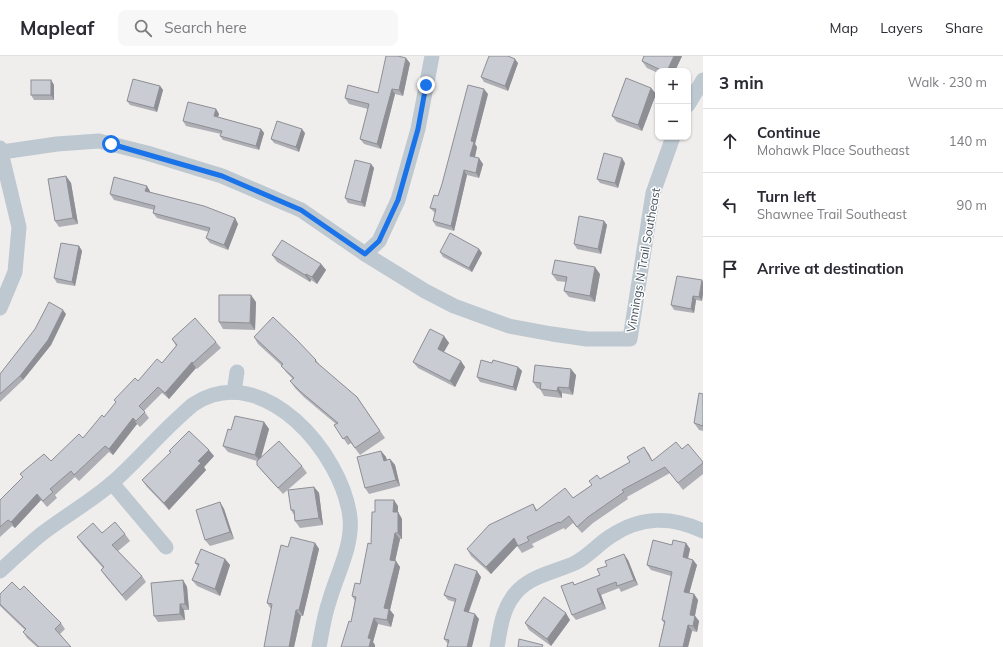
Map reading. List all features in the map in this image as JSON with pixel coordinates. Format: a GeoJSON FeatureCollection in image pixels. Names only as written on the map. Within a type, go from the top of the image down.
{"type":"FeatureCollection","features":[{"type":"Feature","properties":{"kind":"street"},"geometry":{"type":"LineString","coordinates":[[0,308],[15,272],[19,227],[1,150],[57,144],[99,142],[147,153],[222,176],[301,210],[365,254],[379,241],[398,200],[418,129],[432,56]]}},
{"type":"Feature","properties":{"kind":"street"},"geometry":{"type":"LineString","coordinates":[[689,104],[703,80]]}},
{"type":"Feature","properties":{"kind":"street","name":"Vinnings N Trail Southeast"},"geometry":{"type":"LineString","coordinates":[[365,254],[454,306],[510,326],[587,339],[630,339],[653,194],[672,140]]}},
{"type":"Feature","properties":{"kind":"street"},"geometry":{"type":"LineString","coordinates":[[234,392],[238,372]]}},
{"type":"Feature","properties":{"kind":"street"},"geometry":{"type":"LineString","coordinates":[[0,571],[39,536],[112,483],[162,432],[194,404],[214,395],[234,392],[254,396],[274,404],[288,414],[313,438],[332,464],[341,481],[350,519],[348,541],[328,602],[319,647]]}},
{"type":"Feature","properties":{"kind":"street"},"geometry":{"type":"LineString","coordinates":[[112,483],[166,547]]}},
{"type":"Feature","properties":{"kind":"street"},"geometry":{"type":"LineString","coordinates":[[497,647],[504,614],[512,597],[523,586],[536,578],[575,563],[610,536],[630,526],[651,519],[670,520],[688,524],[703,531]]}},
{"type":"Feature","properties":{"kind":"building"},"geometry":{"type":"Polygon","coordinates":[[[386,56],[406,58],[399,90],[392,89],[377,144],[360,139],[369,104],[345,98],[348,85],[378,93],[386,56]]]}},
{"type":"Feature","properties":{"kind":"building"},"geometry":{"type":"Polygon","coordinates":[[[489,56],[508,56],[515,59],[505,86],[481,77],[489,56]]]}},
{"type":"Feature","properties":{"kind":"building"},"geometry":{"type":"Polygon","coordinates":[[[644,56],[674,56],[668,68],[657,68],[642,61],[644,56]]]}},
{"type":"Feature","properties":{"kind":"building"},"geometry":{"type":"Polygon","coordinates":[[[626,78],[651,88],[638,125],[612,116],[626,78]]]}},
{"type":"Feature","properties":{"kind":"building"},"geometry":{"type":"Polygon","coordinates":[[[133,79],[160,86],[154,108],[127,101],[133,79]]]}},
{"type":"Feature","properties":{"kind":"building"},"geometry":{"type":"Polygon","coordinates":[[[31,80],[51,80],[51,95],[31,95],[31,80]]]}},
{"type":"Feature","properties":{"kind":"building"},"geometry":{"type":"Polygon","coordinates":[[[468,85],[484,89],[471,141],[474,142],[470,156],[479,158],[476,173],[464,170],[451,226],[433,221],[436,209],[430,208],[434,195],[438,196],[442,184],[468,85]]]}},
{"type":"Feature","properties":{"kind":"building"},"geometry":{"type":"Polygon","coordinates":[[[188,102],[216,109],[214,116],[261,129],[256,146],[220,136],[222,131],[183,121],[188,102]]]}},
{"type":"Feature","properties":{"kind":"building"},"geometry":{"type":"Polygon","coordinates":[[[277,121],[302,129],[296,147],[271,139],[277,121]]]}},
{"type":"Feature","properties":{"kind":"building"},"geometry":{"type":"Polygon","coordinates":[[[604,153],[622,158],[615,183],[597,179],[604,153]]]}},
{"type":"Feature","properties":{"kind":"building"},"geometry":{"type":"Polygon","coordinates":[[[355,160],[371,164],[361,202],[345,198],[355,160]]]}},
{"type":"Feature","properties":{"kind":"building"},"geometry":{"type":"Polygon","coordinates":[[[66,176],[73,218],[55,221],[48,179],[66,176]]]}},
{"type":"Feature","properties":{"kind":"building"},"geometry":{"type":"Polygon","coordinates":[[[114,177],[147,186],[145,191],[204,206],[235,218],[224,245],[206,238],[210,228],[153,213],[155,206],[110,194],[114,177]]]}},
{"type":"Feature","properties":{"kind":"building"},"geometry":{"type":"Polygon","coordinates":[[[579,216],[604,221],[598,249],[574,244],[579,216]]]}},
{"type":"Feature","properties":{"kind":"building"},"geometry":{"type":"Polygon","coordinates":[[[450,233],[479,249],[469,268],[440,252],[450,233]]]}},
{"type":"Feature","properties":{"kind":"building"},"geometry":{"type":"Polygon","coordinates":[[[282,240],[321,264],[312,277],[306,274],[305,275],[272,255],[282,240]]]}},
{"type":"Feature","properties":{"kind":"building"},"geometry":{"type":"Polygon","coordinates":[[[61,243],[79,246],[72,282],[54,278],[61,243]]]}},
{"type":"Feature","properties":{"kind":"building"},"geometry":{"type":"Polygon","coordinates":[[[555,260],[595,267],[590,296],[564,291],[567,277],[552,274],[555,260]]]}},
{"type":"Feature","properties":{"kind":"building"},"geometry":{"type":"Polygon","coordinates":[[[677,276],[702,280],[699,297],[693,296],[691,309],[671,305],[677,276]]]}},
{"type":"Feature","properties":{"kind":"building"},"geometry":{"type":"Polygon","coordinates":[[[219,295],[251,295],[250,323],[219,322],[219,295]]]}},
{"type":"Feature","properties":{"kind":"building"},"geometry":{"type":"Polygon","coordinates":[[[49,302],[63,310],[48,340],[20,376],[0,394],[0,374],[35,329],[49,302]]]}},
{"type":"Feature","properties":{"kind":"building"},"geometry":{"type":"Polygon","coordinates":[[[273,317],[296,339],[316,360],[315,361],[357,397],[380,431],[355,448],[347,436],[343,439],[334,425],[338,423],[290,381],[294,378],[281,366],[283,364],[254,337],[273,317]]]}},
{"type":"Feature","properties":{"kind":"building"},"geometry":{"type":"Polygon","coordinates":[[[195,318],[216,342],[193,363],[192,362],[165,393],[158,387],[139,406],[145,412],[136,421],[133,418],[109,449],[105,446],[74,475],[71,471],[50,489],[53,492],[43,501],[37,494],[11,522],[8,520],[0,527],[0,500],[23,477],[20,474],[44,454],[51,461],[79,434],[83,438],[102,415],[104,417],[116,402],[114,400],[135,378],[138,381],[157,359],[162,363],[177,345],[172,339],[195,318]]]}},
{"type":"Feature","properties":{"kind":"building"},"geometry":{"type":"Polygon","coordinates":[[[430,329],[444,336],[438,349],[461,361],[450,381],[413,362],[430,329]]]}},
{"type":"Feature","properties":{"kind":"building"},"geometry":{"type":"Polygon","coordinates":[[[481,360],[492,363],[493,360],[518,367],[513,387],[477,377],[481,360]]]}},
{"type":"Feature","properties":{"kind":"building"},"geometry":{"type":"Polygon","coordinates":[[[535,365],[571,369],[569,388],[558,387],[557,391],[540,389],[541,383],[533,382],[535,365]]]}},
{"type":"Feature","properties":{"kind":"building"},"geometry":{"type":"Polygon","coordinates":[[[699,393],[703,394],[703,426],[694,423],[699,393]]]}},
{"type":"Feature","properties":{"kind":"building"},"geometry":{"type":"Polygon","coordinates":[[[235,416],[264,422],[255,455],[223,446],[228,429],[231,430],[235,416]]]}},
{"type":"Feature","properties":{"kind":"building"},"geometry":{"type":"Polygon","coordinates":[[[189,431],[209,450],[198,461],[201,463],[164,503],[142,480],[171,452],[169,451],[189,431]]]}},
{"type":"Feature","properties":{"kind":"building"},"geometry":{"type":"Polygon","coordinates":[[[279,441],[302,466],[278,488],[257,465],[257,461],[279,441]]]}},
{"type":"Feature","properties":{"kind":"building"},"geometry":{"type":"Polygon","coordinates":[[[676,442],[682,449],[688,444],[703,462],[678,483],[665,467],[622,490],[624,492],[588,517],[577,527],[569,516],[560,523],[559,522],[527,537],[529,541],[518,546],[514,538],[486,567],[467,549],[489,525],[533,504],[536,511],[565,488],[573,498],[592,485],[589,481],[597,475],[600,479],[630,462],[627,457],[644,447],[652,461],[676,442]]]}},
{"type":"Feature","properties":{"kind":"building"},"geometry":{"type":"Polygon","coordinates":[[[381,451],[384,461],[390,459],[396,480],[365,488],[357,457],[381,451]]]}},
{"type":"Feature","properties":{"kind":"building"},"geometry":{"type":"Polygon","coordinates":[[[314,487],[319,518],[295,521],[294,510],[291,510],[288,490],[314,487]]]}},
{"type":"Feature","properties":{"kind":"building"},"geometry":{"type":"Polygon","coordinates":[[[375,500],[394,500],[393,512],[398,512],[398,533],[395,533],[390,560],[396,561],[384,608],[389,609],[387,620],[374,618],[368,638],[371,639],[369,647],[341,647],[349,621],[351,622],[356,597],[352,596],[355,583],[360,584],[368,543],[371,544],[372,512],[375,512],[375,500]]]}},
{"type":"Feature","properties":{"kind":"building"},"geometry":{"type":"Polygon","coordinates":[[[220,502],[230,532],[205,540],[196,510],[220,502]]]}},
{"type":"Feature","properties":{"kind":"building"},"geometry":{"type":"Polygon","coordinates":[[[115,522],[125,534],[112,545],[142,576],[122,595],[101,570],[104,567],[77,537],[93,523],[102,533],[115,522]]]}},
{"type":"Feature","properties":{"kind":"building"},"geometry":{"type":"Polygon","coordinates":[[[291,537],[315,543],[299,610],[296,610],[289,647],[264,647],[272,604],[267,603],[281,545],[288,547],[291,537]]]}},
{"type":"Feature","properties":{"kind":"building"},"geometry":{"type":"Polygon","coordinates":[[[653,540],[672,545],[673,540],[686,543],[683,557],[693,560],[684,592],[694,594],[690,615],[695,616],[693,626],[688,625],[683,647],[659,647],[665,621],[662,620],[672,572],[647,565],[653,540]]]}},
{"type":"Feature","properties":{"kind":"building"},"geometry":{"type":"Polygon","coordinates":[[[201,549],[225,559],[215,589],[192,580],[199,564],[195,563],[201,549]]]}},
{"type":"Feature","properties":{"kind":"building"},"geometry":{"type":"Polygon","coordinates":[[[624,554],[634,580],[617,586],[616,582],[597,589],[602,603],[572,615],[561,586],[573,582],[574,585],[600,575],[597,569],[607,566],[605,561],[624,554]]]}},
{"type":"Feature","properties":{"kind":"building"},"geometry":{"type":"Polygon","coordinates":[[[455,564],[477,571],[464,611],[475,614],[467,647],[447,647],[449,640],[444,639],[456,599],[444,595],[455,564]]]}},
{"type":"Feature","properties":{"kind":"building"},"geometry":{"type":"Polygon","coordinates":[[[183,580],[185,604],[180,604],[180,614],[154,616],[151,583],[183,580]]]}},
{"type":"Feature","properties":{"kind":"building"},"geometry":{"type":"Polygon","coordinates":[[[12,582],[20,590],[24,586],[61,623],[55,629],[71,647],[39,647],[23,632],[26,629],[0,604],[0,594],[12,582]]]}},
{"type":"Feature","properties":{"kind":"building"},"geometry":{"type":"Polygon","coordinates":[[[544,597],[566,613],[547,639],[525,623],[544,597]]]}},
{"type":"Feature","properties":{"kind":"building"},"geometry":{"type":"Polygon","coordinates":[[[519,639],[543,645],[542,647],[518,647],[519,639]]]}},
{"type":"Feature","properties":{"kind":"route"},"geometry":{"type":"LineString","coordinates":[[111,144],[147,153],[222,176],[301,210],[365,254],[379,241],[398,200],[418,129],[426,85]]}}]}
